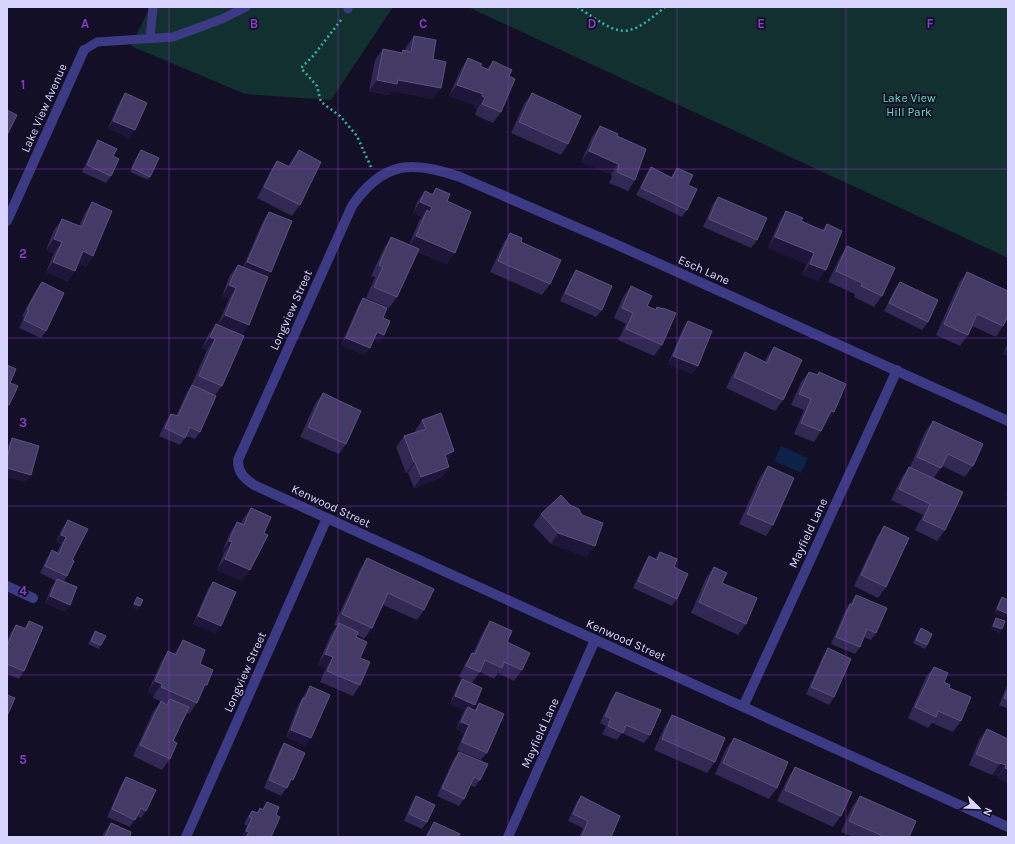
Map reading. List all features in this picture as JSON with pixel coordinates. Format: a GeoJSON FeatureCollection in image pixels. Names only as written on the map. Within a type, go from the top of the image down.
{"type":"FeatureCollection","features":[{"type":"Feature","properties":{"kind":"street","name":"Lake View Avenue"},"geometry":{"type":"LineString","coordinates":[[7,221],[84,50]]}},
{"type":"Feature","properties":{"kind":"street","name":"Esch Lane"},"geometry":{"type":"LineString","coordinates":[[386,174],[404,166],[434,170],[460,177],[614,243],[1008,421]]}},
{"type":"Feature","properties":{"kind":"street","name":"Longview Street"},"geometry":{"type":"LineString","coordinates":[[238,469],[238,460],[352,206],[374,181],[386,174]]}},
{"type":"Feature","properties":{"kind":"street","name":"Mayfield Lane"},"geometry":{"type":"LineString","coordinates":[[743,707],[897,370]]}},
{"type":"Feature","properties":{"kind":"street","name":"Kenwood Street"},"geometry":{"type":"LineString","coordinates":[[238,469],[244,478],[254,485],[1008,827]]}},
{"type":"Feature","properties":{"kind":"street","name":"Longview Street"},"geometry":{"type":"LineString","coordinates":[[186,837],[327,518]]}},
{"type":"Feature","properties":{"kind":"street"},"geometry":{"type":"LineString","coordinates":[[7,586],[33,598]]}},
{"type":"Feature","properties":{"kind":"street","name":"Mayfield Lane"},"geometry":{"type":"LineString","coordinates":[[508,837],[595,640]]}},
{"type":"Feature","properties":{"kind":"lane"},"geometry":{"type":"LineString","coordinates":[[150,38],[153,7]]}},
{"type":"Feature","properties":{"kind":"lane"},"geometry":{"type":"LineString","coordinates":[[84,50],[97,42],[173,37],[222,19],[246,7]]}},
{"type":"Feature","properties":{"kind":"path"},"geometry":{"type":"LineString","coordinates":[[577,7],[613,30],[626,32],[635,29],[665,7]]}},
{"type":"Feature","properties":{"kind":"path"},"geometry":{"type":"LineString","coordinates":[[348,8],[337,25],[301,68],[317,86],[322,102],[340,116],[357,136],[370,161],[374,181]]}},
{"type":"Feature","properties":{"kind":"green space"},"geometry":{"type":"Polygon","coordinates":[[[150,7],[393,7],[331,100],[245,94],[131,46],[150,7]]]}},
{"type":"Feature","properties":{"kind":"green space","name":"Lake View Hill Park"},"geometry":{"type":"Polygon","coordinates":[[[468,7],[1008,7],[1008,258],[468,7]]]}},
{"type":"Feature","properties":{"kind":"water"},"geometry":{"type":"Polygon","coordinates":[[[781,446],[808,458],[801,473],[774,461],[781,446]]]}},
{"type":"Feature","properties":{"kind":"building"},"geometry":{"type":"Polygon","coordinates":[[[414,36],[436,40],[433,59],[446,62],[441,88],[398,80],[397,84],[377,80],[383,49],[402,53],[403,50],[411,52],[414,36]]]}},
{"type":"Feature","properties":{"kind":"building"},"geometry":{"type":"Polygon","coordinates":[[[468,58],[482,64],[480,66],[489,70],[493,61],[512,70],[509,76],[515,79],[501,112],[482,104],[485,98],[482,96],[483,94],[457,85],[468,58]]]}},
{"type":"Feature","properties":{"kind":"building"},"geometry":{"type":"Polygon","coordinates":[[[125,93],[147,103],[135,130],[113,121],[125,93]]]}},
{"type":"Feature","properties":{"kind":"building"},"geometry":{"type":"Polygon","coordinates":[[[532,93],[581,116],[568,144],[519,122],[532,93]]]}},
{"type":"Feature","properties":{"kind":"building"},"geometry":{"type":"Polygon","coordinates":[[[7,110],[17,115],[7,135],[7,110]]]}},
{"type":"Feature","properties":{"kind":"building"},"geometry":{"type":"Polygon","coordinates":[[[600,126],[618,134],[617,136],[646,149],[635,180],[617,172],[619,166],[618,164],[589,151],[600,126]]]}},
{"type":"Feature","properties":{"kind":"building"},"geometry":{"type":"Polygon","coordinates":[[[98,140],[117,149],[113,156],[119,159],[111,176],[87,165],[98,140]]]}},
{"type":"Feature","properties":{"kind":"building"},"geometry":{"type":"Polygon","coordinates":[[[141,150],[159,158],[150,177],[132,168],[141,150]]]}},
{"type":"Feature","properties":{"kind":"building"},"geometry":{"type":"Polygon","coordinates":[[[299,150],[321,162],[300,205],[264,187],[277,161],[290,167],[299,150]]]}},
{"type":"Feature","properties":{"kind":"building"},"geometry":{"type":"Polygon","coordinates":[[[651,167],[672,178],[677,168],[693,175],[688,185],[697,189],[687,210],[641,188],[651,167]]]}},
{"type":"Feature","properties":{"kind":"building"},"geometry":{"type":"Polygon","coordinates":[[[436,188],[450,194],[447,201],[471,212],[455,253],[416,236],[427,210],[430,212],[432,207],[420,202],[425,191],[433,195],[436,188]]]}},
{"type":"Feature","properties":{"kind":"building"},"geometry":{"type":"Polygon","coordinates":[[[718,197],[767,218],[757,240],[709,219],[718,197]]]}},
{"type":"Feature","properties":{"kind":"building"},"geometry":{"type":"Polygon","coordinates":[[[92,202],[112,211],[93,256],[83,251],[75,271],[53,262],[62,242],[54,239],[62,219],[82,227],[92,202]]]}},
{"type":"Feature","properties":{"kind":"building"},"geometry":{"type":"Polygon","coordinates":[[[786,211],[803,218],[801,221],[824,231],[827,224],[842,231],[826,270],[810,264],[814,253],[775,237],[786,211]]]}},
{"type":"Feature","properties":{"kind":"building"},"geometry":{"type":"Polygon","coordinates":[[[269,212],[292,221],[271,272],[247,262],[269,212]]]}},
{"type":"Feature","properties":{"kind":"building"},"geometry":{"type":"Polygon","coordinates":[[[510,233],[522,238],[521,242],[561,260],[550,284],[498,261],[510,233]]]}},
{"type":"Feature","properties":{"kind":"building"},"geometry":{"type":"Polygon","coordinates":[[[391,237],[419,249],[397,297],[374,287],[383,267],[379,265],[391,237]]]}},
{"type":"Feature","properties":{"kind":"building"},"geometry":{"type":"Polygon","coordinates":[[[847,246],[895,268],[882,296],[861,286],[862,283],[836,271],[847,246]]]}},
{"type":"Feature","properties":{"kind":"building"},"geometry":{"type":"Polygon","coordinates":[[[238,265],[268,277],[249,325],[225,315],[236,288],[229,285],[238,265]]]}},
{"type":"Feature","properties":{"kind":"building"},"geometry":{"type":"Polygon","coordinates":[[[576,270],[612,286],[602,310],[565,293],[576,270]]]}},
{"type":"Feature","properties":{"kind":"building"},"geometry":{"type":"Polygon","coordinates":[[[967,272],[1008,291],[1008,316],[1003,326],[977,314],[968,335],[944,324],[967,272]]]}},
{"type":"Feature","properties":{"kind":"building"},"geometry":{"type":"Polygon","coordinates":[[[42,282],[64,293],[46,331],[24,320],[29,310],[27,309],[42,282]]]}},
{"type":"Feature","properties":{"kind":"building"},"geometry":{"type":"Polygon","coordinates":[[[900,282],[938,300],[928,322],[889,303],[900,282]]]}},
{"type":"Feature","properties":{"kind":"building"},"geometry":{"type":"Polygon","coordinates":[[[631,286],[652,296],[647,306],[656,310],[657,307],[663,308],[676,313],[662,345],[626,329],[633,313],[622,308],[631,286]]]}},
{"type":"Feature","properties":{"kind":"building"},"geometry":{"type":"Polygon","coordinates":[[[363,298],[387,308],[383,318],[390,321],[384,335],[377,332],[370,348],[346,338],[363,298]]]}},
{"type":"Feature","properties":{"kind":"building"},"geometry":{"type":"Polygon","coordinates":[[[688,321],[712,331],[698,366],[673,356],[688,321]]]}},
{"type":"Feature","properties":{"kind":"building"},"geometry":{"type":"Polygon","coordinates":[[[216,324],[244,336],[222,386],[199,376],[215,339],[210,337],[216,324]]]}},
{"type":"Feature","properties":{"kind":"building"},"geometry":{"type":"Polygon","coordinates":[[[774,347],[802,360],[783,400],[734,377],[745,352],[767,363],[774,347]]]}},
{"type":"Feature","properties":{"kind":"building"},"geometry":{"type":"Polygon","coordinates":[[[7,365],[16,369],[10,383],[18,386],[9,405],[7,404],[7,365]]]}},
{"type":"Feature","properties":{"kind":"building"},"geometry":{"type":"Polygon","coordinates":[[[809,372],[818,375],[819,372],[846,384],[834,412],[831,411],[821,431],[801,423],[811,399],[799,394],[809,372]]]}},
{"type":"Feature","properties":{"kind":"building"},"geometry":{"type":"Polygon","coordinates":[[[192,385],[216,396],[200,432],[190,427],[185,438],[165,428],[171,414],[178,416],[192,385]]]}},
{"type":"Feature","properties":{"kind":"building"},"geometry":{"type":"Polygon","coordinates":[[[323,393],[361,411],[346,444],[308,427],[323,393]]]}},
{"type":"Feature","properties":{"kind":"building"},"geometry":{"type":"Polygon","coordinates":[[[441,413],[454,451],[445,455],[449,467],[421,477],[404,436],[426,429],[422,420],[441,413]]]}},
{"type":"Feature","properties":{"kind":"building"},"geometry":{"type":"Polygon","coordinates":[[[933,421],[983,444],[973,466],[948,454],[941,468],[917,457],[933,421]]]}},
{"type":"Feature","properties":{"kind":"building"},"geometry":{"type":"Polygon","coordinates":[[[12,438],[39,446],[31,475],[7,468],[7,458],[12,438]]]}},
{"type":"Feature","properties":{"kind":"building"},"geometry":{"type":"Polygon","coordinates":[[[768,466],[794,478],[773,525],[747,514],[768,466]]]}},
{"type":"Feature","properties":{"kind":"building"},"geometry":{"type":"Polygon","coordinates":[[[909,467],[963,492],[945,530],[923,520],[930,504],[899,489],[909,467]]]}},
{"type":"Feature","properties":{"kind":"building"},"geometry":{"type":"Polygon","coordinates":[[[561,495],[570,505],[579,509],[582,515],[603,523],[595,546],[558,533],[541,514],[561,495]]]}},
{"type":"Feature","properties":{"kind":"building"},"geometry":{"type":"Polygon","coordinates":[[[251,508],[271,517],[264,533],[268,535],[250,570],[225,559],[232,542],[229,541],[237,522],[244,525],[251,508]]]}},
{"type":"Feature","properties":{"kind":"building"},"geometry":{"type":"Polygon","coordinates":[[[68,520],[88,529],[72,560],[74,561],[67,576],[45,566],[52,550],[59,554],[66,537],[61,535],[68,520]]]}},
{"type":"Feature","properties":{"kind":"building"},"geometry":{"type":"Polygon","coordinates":[[[884,526],[909,538],[886,587],[861,575],[884,526]]]}},
{"type":"Feature","properties":{"kind":"building"},"geometry":{"type":"Polygon","coordinates":[[[660,552],[677,559],[674,567],[688,574],[677,599],[638,581],[649,556],[657,560],[660,552]]]}},
{"type":"Feature","properties":{"kind":"building"},"geometry":{"type":"Polygon","coordinates":[[[367,558],[434,589],[424,610],[388,593],[372,628],[342,614],[367,558]]]}},
{"type":"Feature","properties":{"kind":"building"},"geometry":{"type":"Polygon","coordinates":[[[714,567],[727,573],[722,583],[757,598],[746,624],[699,602],[714,567]]]}},
{"type":"Feature","properties":{"kind":"building"},"geometry":{"type":"Polygon","coordinates":[[[57,579],[77,587],[70,605],[50,596],[57,579]]]}},
{"type":"Feature","properties":{"kind":"building"},"geometry":{"type":"Polygon","coordinates":[[[213,582],[236,592],[221,626],[198,616],[213,582]]]}},
{"type":"Feature","properties":{"kind":"building"},"geometry":{"type":"Polygon","coordinates":[[[856,595],[887,608],[876,633],[867,629],[860,647],[836,637],[850,604],[852,605],[856,595]]]}},
{"type":"Feature","properties":{"kind":"building"},"geometry":{"type":"Polygon","coordinates":[[[137,597],[143,600],[140,606],[134,604],[137,597]]]}},
{"type":"Feature","properties":{"kind":"building"},"geometry":{"type":"Polygon","coordinates":[[[1002,597],[1008,600],[1008,614],[997,609],[1002,597]]]}},
{"type":"Feature","properties":{"kind":"building"},"geometry":{"type":"Polygon","coordinates":[[[996,618],[1005,621],[1002,629],[993,626],[996,618]]]}},
{"type":"Feature","properties":{"kind":"building"},"geometry":{"type":"Polygon","coordinates":[[[29,621],[43,627],[24,671],[7,664],[7,646],[16,625],[26,629],[29,621]]]}},
{"type":"Feature","properties":{"kind":"building"},"geometry":{"type":"Polygon","coordinates":[[[490,621],[512,631],[507,642],[530,653],[522,670],[504,662],[502,668],[485,660],[480,672],[466,666],[472,653],[475,654],[490,621]]]}},
{"type":"Feature","properties":{"kind":"building"},"geometry":{"type":"Polygon","coordinates":[[[339,623],[358,632],[356,637],[367,642],[360,658],[370,662],[360,685],[327,671],[333,657],[325,654],[339,623]]]}},
{"type":"Feature","properties":{"kind":"building"},"geometry":{"type":"Polygon","coordinates":[[[921,628],[932,634],[927,645],[916,640],[921,628]]]}},
{"type":"Feature","properties":{"kind":"building"},"geometry":{"type":"Polygon","coordinates":[[[95,631],[106,636],[101,645],[91,641],[95,631]]]}},
{"type":"Feature","properties":{"kind":"building"},"geometry":{"type":"Polygon","coordinates":[[[183,640],[205,650],[200,664],[213,670],[197,703],[161,687],[162,684],[155,681],[168,651],[176,655],[183,640]]]}},
{"type":"Feature","properties":{"kind":"building"},"geometry":{"type":"Polygon","coordinates":[[[828,648],[851,659],[834,697],[811,687],[828,648]]]}},
{"type":"Feature","properties":{"kind":"building"},"geometry":{"type":"Polygon","coordinates":[[[934,667],[948,673],[944,682],[950,685],[949,688],[971,697],[961,721],[938,711],[936,717],[915,707],[934,667]]]}},
{"type":"Feature","properties":{"kind":"building"},"geometry":{"type":"Polygon","coordinates":[[[462,679],[482,688],[475,705],[455,696],[462,679]]]}},
{"type":"Feature","properties":{"kind":"building"},"geometry":{"type":"Polygon","coordinates":[[[310,686],[330,695],[311,738],[291,730],[303,698],[305,699],[310,686]]]}},
{"type":"Feature","properties":{"kind":"building"},"geometry":{"type":"Polygon","coordinates":[[[1008,688],[1008,700],[1004,698],[1008,688]]]}},
{"type":"Feature","properties":{"kind":"building"},"geometry":{"type":"Polygon","coordinates":[[[616,692],[661,710],[650,735],[626,725],[623,733],[608,726],[611,718],[605,716],[616,692]]]}},
{"type":"Feature","properties":{"kind":"building"},"geometry":{"type":"Polygon","coordinates":[[[7,695],[15,698],[7,716],[7,695]]]}},
{"type":"Feature","properties":{"kind":"building"},"geometry":{"type":"Polygon","coordinates":[[[170,699],[189,707],[173,741],[177,743],[170,759],[140,745],[161,701],[167,705],[170,699]]]}},
{"type":"Feature","properties":{"kind":"building"},"geometry":{"type":"Polygon","coordinates":[[[479,703],[504,714],[487,753],[462,742],[469,725],[461,722],[468,707],[476,711],[479,703]]]}},
{"type":"Feature","properties":{"kind":"building"},"geometry":{"type":"Polygon","coordinates":[[[672,715],[725,738],[715,762],[662,739],[672,715]]]}},
{"type":"Feature","properties":{"kind":"building"},"geometry":{"type":"Polygon","coordinates":[[[987,729],[1008,739],[1008,769],[1005,768],[1006,765],[976,754],[987,729]]]}},
{"type":"Feature","properties":{"kind":"building"},"geometry":{"type":"Polygon","coordinates":[[[734,738],[788,762],[777,788],[723,763],[734,738]]]}},
{"type":"Feature","properties":{"kind":"building"},"geometry":{"type":"Polygon","coordinates":[[[284,743],[305,753],[293,780],[291,779],[287,788],[269,780],[284,743]]]}},
{"type":"Feature","properties":{"kind":"building"},"geometry":{"type":"Polygon","coordinates":[[[459,752],[488,764],[480,780],[474,777],[464,799],[442,788],[459,752]]]}},
{"type":"Feature","properties":{"kind":"building"},"geometry":{"type":"Polygon","coordinates":[[[795,767],[852,792],[841,816],[785,790],[795,767]]]}},
{"type":"Feature","properties":{"kind":"building"},"geometry":{"type":"Polygon","coordinates":[[[126,777],[156,790],[146,811],[141,808],[135,820],[112,809],[126,777]]]}},
{"type":"Feature","properties":{"kind":"building"},"geometry":{"type":"Polygon","coordinates":[[[416,796],[435,805],[427,822],[409,814],[416,796]]]}},
{"type":"Feature","properties":{"kind":"building"},"geometry":{"type":"Polygon","coordinates":[[[581,796],[620,816],[611,837],[582,836],[588,821],[573,814],[581,796]]]}},
{"type":"Feature","properties":{"kind":"building"},"geometry":{"type":"Polygon","coordinates":[[[860,796],[916,821],[909,837],[885,837],[849,821],[860,796]]]}},
{"type":"Feature","properties":{"kind":"building"},"geometry":{"type":"Polygon","coordinates":[[[267,802],[279,807],[276,815],[280,817],[271,837],[246,837],[249,832],[246,831],[252,818],[249,817],[252,811],[258,813],[260,808],[263,810],[267,802]]]}},
{"type":"Feature","properties":{"kind":"building"},"geometry":{"type":"Polygon","coordinates":[[[434,822],[460,834],[458,837],[427,837],[434,822]]]}},
{"type":"Feature","properties":{"kind":"building"},"geometry":{"type":"Polygon","coordinates":[[[111,823],[131,832],[130,837],[105,837],[111,823]]]}}]}
